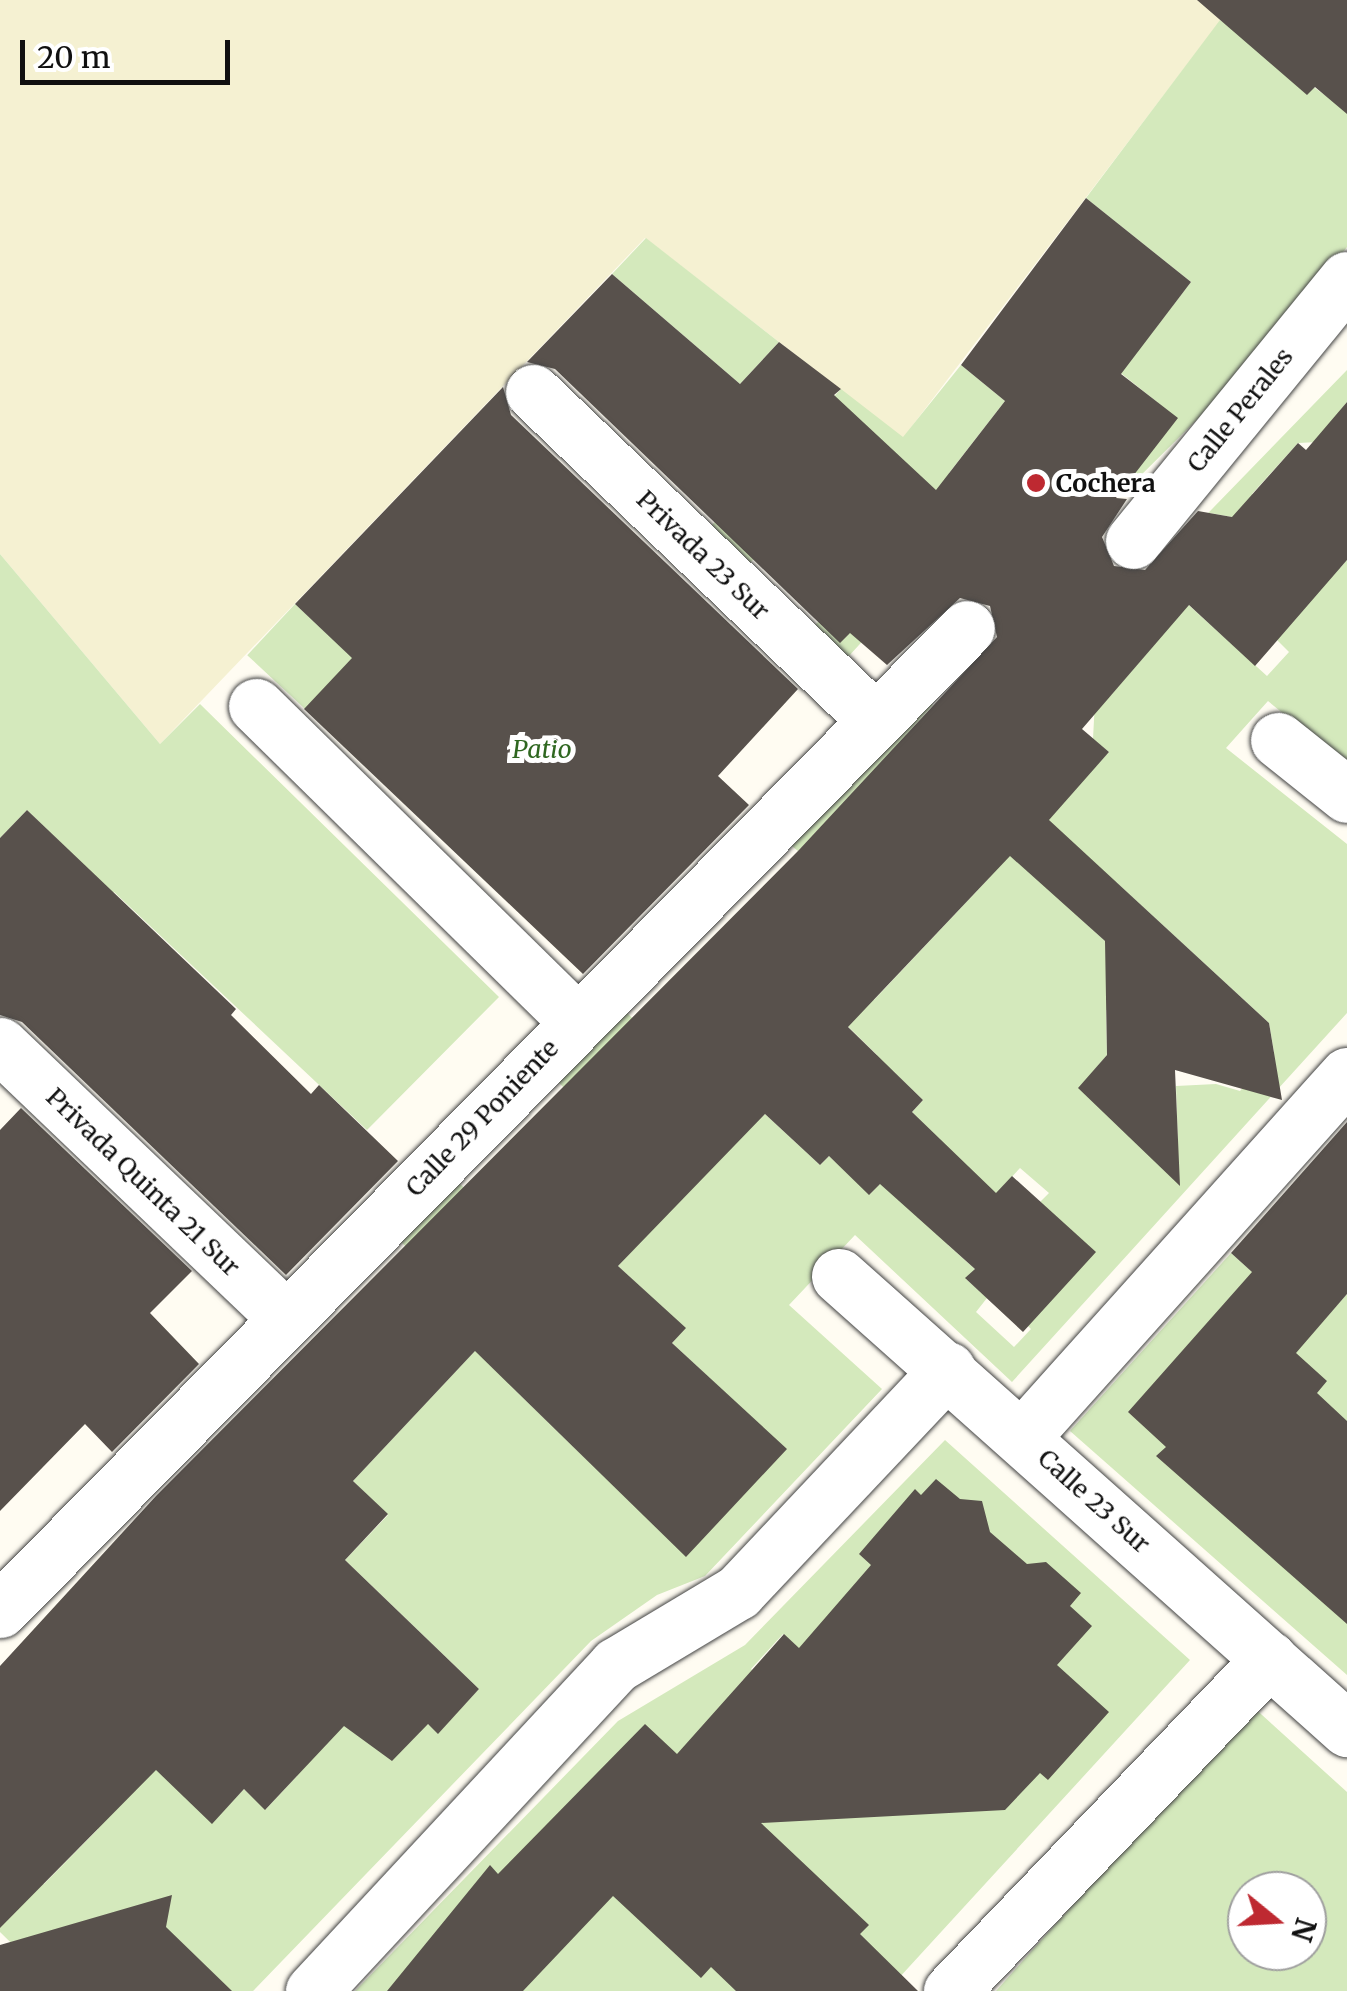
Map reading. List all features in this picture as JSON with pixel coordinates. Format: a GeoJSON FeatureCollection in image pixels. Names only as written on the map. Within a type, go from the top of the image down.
{"type":"FeatureCollection","features":[{"type":"Feature","properties":{"kind":"street","name":"Calle Perales"},"geometry":{"type":"LineString","coordinates":[[1133,542],[1347,279]]}},
{"type":"Feature","properties":{"kind":"street","name":"Privada 23 Sur"},"geometry":{"type":"LineString","coordinates":[[533,392],[873,718]]}},
{"type":"Feature","properties":{"kind":"street","name":"Calle 29 Poniente"},"geometry":{"type":"LineString","coordinates":[[0,1610],[873,718],[967,628]]}},
{"type":"Feature","properties":{"kind":"street"},"geometry":{"type":"LineString","coordinates":[[256,706],[577,1021]]}},
{"type":"Feature","properties":{"kind":"street"},"geometry":{"type":"LineString","coordinates":[[1278,740],[1347,795]]}},
{"type":"Feature","properties":{"kind":"street","name":"Privada Quinta 21 Sur"},"geometry":{"type":"LineString","coordinates":[[0,1046],[286,1318]]}},
{"type":"Feature","properties":{"kind":"street"},"geometry":{"type":"LineString","coordinates":[[1022,1436],[1347,1075]]}},
{"type":"Feature","properties":{"kind":"street","name":"Calle 23 Sur"},"geometry":{"type":"LineString","coordinates":[[839,1276],[948,1369],[1347,1729]]}},
{"type":"Feature","properties":{"kind":"street"},"geometry":{"type":"LineString","coordinates":[[312,1991],[616,1665],[738,1592],[948,1369]]}},
{"type":"Feature","properties":{"kind":"street"},"geometry":{"type":"LineString","coordinates":[[951,1991],[1269,1659]]}},
{"type":"Feature","properties":{"kind":"shaded area"},"geometry":{"type":"Polygon","coordinates":[[[0,0],[1236,0],[903,438],[645,238],[160,744],[0,554],[0,0]]]}},
{"type":"Feature","properties":{"kind":"green space"},"geometry":{"type":"Polygon","coordinates":[[[1220,20],[1347,111],[1347,247],[1271,346],[1123,493],[1091,468],[1177,418],[1112,366],[1147,339],[1191,282],[1086,198],[1220,20]]]}},
{"type":"Feature","properties":{"kind":"green space"},"geometry":{"type":"Polygon","coordinates":[[[646,238],[779,342],[740,384],[612,274],[646,238]]]}},
{"type":"Feature","properties":{"kind":"green space"},"geometry":{"type":"Polygon","coordinates":[[[961,365],[1005,401],[949,473],[987,505],[848,657],[814,626],[833,607],[778,534],[749,564],[710,527],[841,389],[903,437],[961,365]]]}},
{"type":"Feature","properties":{"kind":"green space"},"geometry":{"type":"Polygon","coordinates":[[[1347,370],[1347,402],[1339,412],[1347,420],[1345,447],[1338,441],[1298,443],[1252,494],[1272,512],[1254,521],[1210,513],[1203,555],[1195,554],[1191,571],[1161,580],[1267,676],[1289,652],[1273,636],[1296,610],[1284,598],[1290,590],[1306,591],[1331,561],[1340,568],[1347,560],[1347,766],[1268,701],[1226,748],[1347,844],[1347,1013],[1012,1382],[855,1235],[789,1305],[882,1389],[705,1576],[657,1595],[591,1641],[253,1991],[60,1991],[0,1932],[0,1847],[44,1884],[98,1829],[0,1732],[0,1667],[41,1707],[14,1736],[55,1775],[65,1766],[89,1789],[133,1744],[148,1755],[170,1731],[181,1741],[155,1768],[212,1823],[244,1789],[266,1809],[297,1776],[263,1743],[272,1733],[245,1707],[234,1718],[174,1661],[290,1539],[331,1577],[272,1641],[337,1701],[329,1711],[392,1760],[420,1732],[410,1722],[417,1714],[438,1733],[479,1689],[345,1560],[388,1515],[353,1481],[517,1306],[471,1261],[447,1286],[401,1242],[458,1182],[493,1215],[472,1239],[559,1331],[511,1386],[686,1556],[786,1449],[672,1343],[685,1328],[618,1266],[679,1200],[556,1080],[624,1010],[747,1130],[765,1114],[820,1165],[829,1156],[870,1194],[930,1131],[912,1112],[923,1100],[893,1071],[887,1075],[872,1061],[877,1055],[824,1003],[841,984],[804,948],[792,958],[783,948],[799,930],[874,1000],[990,877],[948,837],[937,847],[924,835],[931,827],[873,772],[798,851],[788,843],[925,698],[933,705],[906,735],[938,766],[916,789],[963,835],[986,812],[1023,845],[1109,752],[1093,739],[1095,700],[1111,695],[1153,646],[1114,610],[1347,370]],[[1116,882],[1082,920],[1128,962],[1128,1009],[1106,1010],[1107,1055],[1079,1088],[1153,1159],[1178,1144],[1176,1086],[1216,1084],[1240,1091],[1274,1052],[1269,1023],[1116,882]],[[1020,1168],[948,1245],[975,1269],[966,1279],[987,1298],[976,1312],[1014,1347],[1031,1329],[1024,1322],[1095,1252],[1040,1202],[1049,1193],[1020,1168]]]}},
{"type":"Feature","properties":{"kind":"green space"},"geometry":{"type":"Polygon","coordinates":[[[0,554],[160,744],[200,704],[499,997],[367,1130],[114,892],[0,1015],[85,866],[27,810],[0,838],[0,554]]]}},
{"type":"Feature","properties":{"kind":"green space"},"geometry":{"type":"Polygon","coordinates":[[[295,604],[353,658],[305,709],[247,655],[295,604]]]}},
{"type":"Feature","properties":{"kind":"green space"},"geometry":{"type":"Polygon","coordinates":[[[1231,1253],[1316,1329],[1347,1294],[1347,1675],[1070,1431],[1231,1253]]]}},
{"type":"Feature","properties":{"kind":"green space"},"geometry":{"type":"Polygon","coordinates":[[[945,1440],[1190,1660],[887,1991],[355,1991],[618,1721],[745,1645],[945,1440]],[[783,1634],[751,1669],[760,1678],[743,1680],[723,1704],[831,1679],[783,1634]]]}},
{"type":"Feature","properties":{"kind":"green space"},"geometry":{"type":"Polygon","coordinates":[[[1251,1705],[1347,1792],[1347,1991],[996,1991],[1251,1705]]]}},
{"type":"Feature","properties":{"kind":"building"},"geometry":{"type":"Polygon","coordinates":[[[1197,0],[1347,0],[1347,114],[1315,87],[1307,95],[1197,0]]]}},
{"type":"Feature","properties":{"kind":"building"},"geometry":{"type":"Polygon","coordinates":[[[1086,198],[1191,282],[1121,374],[1178,418],[1116,498],[1127,499],[1102,537],[1114,566],[1145,570],[1198,511],[1232,517],[1298,443],[1306,450],[1347,402],[1347,560],[1255,666],[1189,605],[1082,729],[1109,752],[1049,820],[1269,1023],[1282,1100],[1175,1070],[1180,1186],[1078,1088],[1107,1055],[1105,941],[1010,856],[848,1027],[923,1100],[912,1112],[996,1193],[1012,1176],[1096,1252],[1023,1332],[965,1278],[975,1269],[880,1184],[869,1195],[829,1156],[820,1165],[765,1114],[618,1266],[686,1328],[672,1343],[787,1449],[686,1557],[475,1351],[353,1481],[388,1514],[345,1560],[479,1689],[438,1734],[428,1724],[392,1761],[344,1726],[265,1810],[244,1789],[212,1824],[156,1770],[0,1928],[0,1666],[156,1496],[798,851],[997,637],[990,606],[960,598],[887,665],[850,633],[840,643],[555,369],[527,362],[612,274],[740,384],[779,342],[841,389],[834,395],[936,490],[1005,401],[961,365],[1086,198]]]}},
{"type":"Feature","properties":{"kind":"building"},"geometry":{"type":"Polygon","coordinates":[[[503,387],[511,415],[798,689],[718,776],[749,805],[583,974],[304,709],[352,658],[295,604],[503,387]]]}},
{"type":"Feature","properties":{"kind":"building"},"geometry":{"type":"Polygon","coordinates":[[[27,810],[236,1009],[231,1015],[311,1094],[319,1085],[398,1161],[286,1275],[22,1022],[0,1015],[0,838],[27,810]]]}},
{"type":"Feature","properties":{"kind":"building"},"geometry":{"type":"Polygon","coordinates":[[[21,1108],[192,1271],[150,1313],[199,1364],[112,1452],[85,1424],[0,1511],[0,1130],[21,1108]]]}},
{"type":"Feature","properties":{"kind":"building"},"geometry":{"type":"Polygon","coordinates":[[[1347,1122],[1347,1294],[1296,1353],[1327,1381],[1317,1393],[1347,1421],[1347,1624],[1156,1456],[1166,1447],[1128,1412],[1252,1272],[1231,1253],[1347,1122]]]}},
{"type":"Feature","properties":{"kind":"building"},"geometry":{"type":"Polygon","coordinates":[[[936,1479],[960,1499],[982,1501],[990,1532],[1027,1564],[1046,1562],[1081,1593],[1070,1606],[1092,1626],[1057,1665],[1109,1712],[1048,1780],[1040,1773],[1005,1810],[761,1823],[869,1925],[860,1934],[918,1991],[736,1991],[711,1967],[701,1978],[613,1896],[523,1991],[387,1991],[490,1865],[498,1874],[645,1724],[677,1754],[784,1634],[799,1648],[871,1565],[859,1554],[915,1489],[921,1495],[936,1479]]]}},
{"type":"Feature","properties":{"kind":"building"},"geometry":{"type":"Polygon","coordinates":[[[172,1895],[166,1927],[232,1991],[0,1991],[0,1945],[172,1895]]]}},
{"type":"Feature","properties":{"kind":"place","name":"Cochera"},"geometry":{"type":"Point","coordinates":[1036,483]}},
{"type":"Feature","properties":{"kind":"park label","name":"Patio"},"geometry":{"type":"Point","coordinates":[542,749]}}]}
